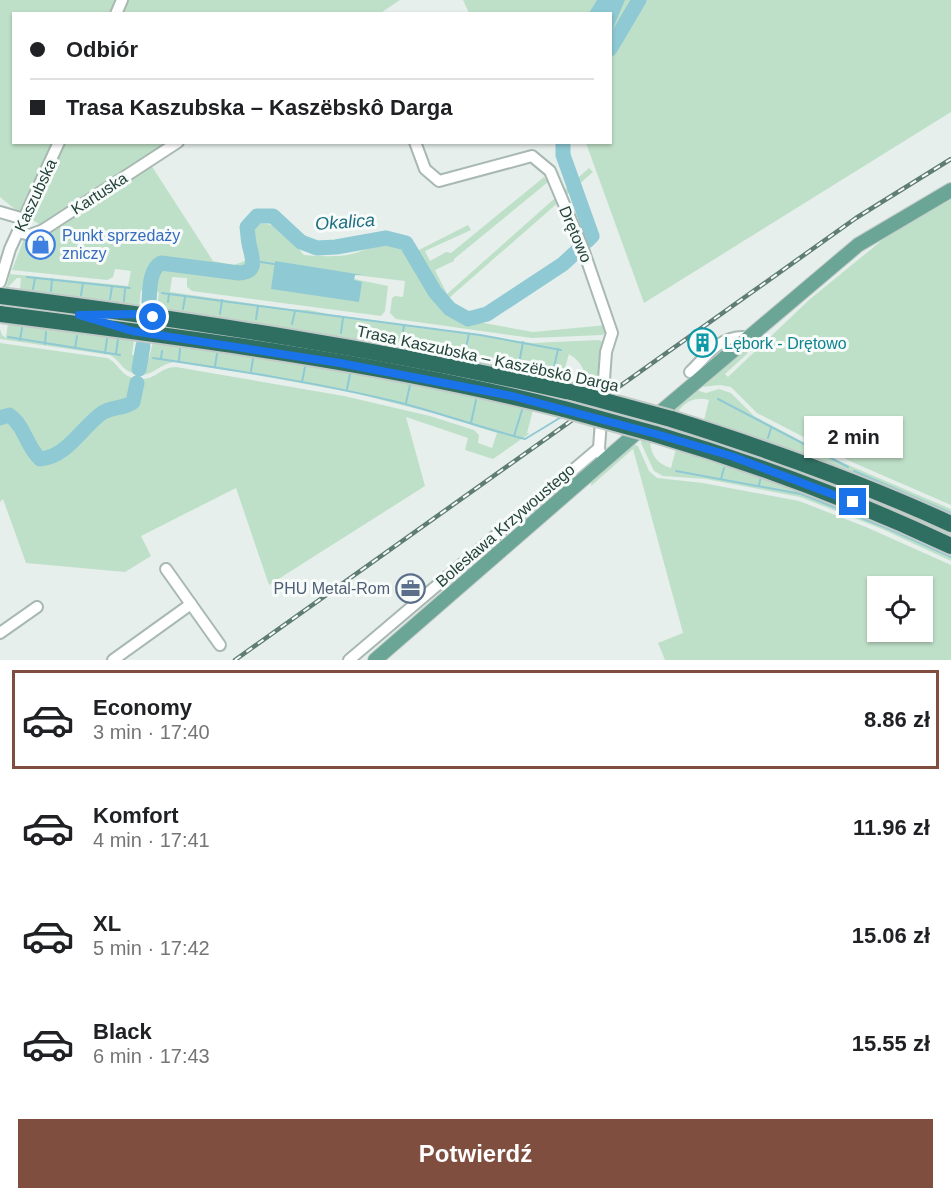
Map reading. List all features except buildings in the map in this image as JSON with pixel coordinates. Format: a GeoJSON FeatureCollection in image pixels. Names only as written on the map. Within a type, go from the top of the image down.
{"type":"FeatureCollection","features":[{"type":"Feature","properties":{"kind":"highway","name":"Trasa Kaszubska – Kaszëbskô Darga"},"geometry":{"type":"LineString","coordinates":[[2,292],[24,308],[140,332],[370,368],[488,391],[656,434],[731,456],[783,475],[894,519],[951,546]]}},
{"type":"Feature","properties":{"kind":"highway","name":"Trasa Kaszubska – Kaszëbskô Darga"},"geometry":{"type":"LineString","coordinates":[[1,314],[24,308],[144,315],[362,349],[493,374],[579,394],[748,443],[841,476],[951,524]]}},
{"type":"Feature","properties":{"kind":"main road","name":"Bolesława Krzywoustego"},"geometry":{"type":"LineString","coordinates":[[375,660],[429,614],[602,454],[664,417],[746,340],[858,244],[951,189]]}},
{"type":"Feature","properties":{"kind":"street","name":"Kaszubska"},"geometry":{"type":"LineString","coordinates":[[2,292],[5,247],[18,232],[58,144]]}},
{"type":"Feature","properties":{"kind":"street","name":"Kartuska"},"geometry":{"type":"LineString","coordinates":[[18,232],[30,235],[43,230],[175,144]]}},
{"type":"Feature","properties":{"kind":"street","name":"Drętowo"},"geometry":{"type":"LineString","coordinates":[[417,144],[425,169],[439,181],[532,156],[550,171],[583,249],[612,333],[606,352],[604,371],[602,454]]}},
{"type":"Feature","properties":{"kind":"street"},"geometry":{"type":"LineString","coordinates":[[0,212],[24,219]]}},
{"type":"Feature","properties":{"kind":"street"},"geometry":{"type":"LineString","coordinates":[[24,308],[79,315],[144,315]]}},
{"type":"Feature","properties":{"kind":"street"},"geometry":{"type":"LineString","coordinates":[[24,308],[79,315],[140,332]]}},
{"type":"Feature","properties":{"kind":"street"},"geometry":{"type":"LineString","coordinates":[[690,372],[721,343],[737,337],[743,337],[746,340]]}},
{"type":"Feature","properties":{"kind":"street"},"geometry":{"type":"LineString","coordinates":[[349,660],[602,454]]}},
{"type":"Feature","properties":{"kind":"street"},"geometry":{"type":"LineString","coordinates":[[166,568],[220,645]]}},
{"type":"Feature","properties":{"kind":"street"},"geometry":{"type":"LineString","coordinates":[[418,602],[429,614]]}},
{"type":"Feature","properties":{"kind":"street"},"geometry":{"type":"LineString","coordinates":[[113,660],[191,604]]}},
{"type":"Feature","properties":{"kind":"street"},"geometry":{"type":"LineString","coordinates":[[0,633],[37,607]]}},
{"type":"Feature","properties":{"kind":"green space"},"geometry":{"type":"Polygon","coordinates":[[[0,0],[400,0],[382,12],[12,12],[12,144],[183,144],[151,165],[213,261],[234,265],[250,259],[249,254],[253,253],[254,224],[263,223],[277,227],[304,255],[325,256],[347,255],[379,246],[394,246],[411,254],[468,225],[471,230],[425,251],[430,261],[446,252],[451,253],[544,177],[548,182],[454,261],[435,270],[447,294],[589,168],[593,172],[449,298],[452,303],[446,306],[466,311],[473,321],[533,332],[607,325],[606,333],[602,335],[532,338],[396,319],[390,313],[392,298],[403,297],[405,281],[355,275],[354,279],[388,286],[385,311],[381,316],[192,291],[187,287],[187,278],[172,277],[170,292],[532,343],[599,340],[603,342],[605,348],[601,386],[575,403],[590,389],[587,385],[585,387],[584,372],[580,364],[569,354],[561,381],[556,381],[379,343],[157,308],[159,292],[153,293],[152,300],[149,302],[145,300],[146,292],[141,290],[139,306],[20,291],[21,278],[17,278],[6,289],[10,274],[128,286],[131,271],[115,269],[113,277],[107,280],[12,270],[24,239],[31,239],[33,249],[40,249],[41,253],[50,231],[0,197],[0,0]]]}},
{"type":"Feature","properties":{"kind":"green space"},"geometry":{"type":"Polygon","coordinates":[[[463,0],[951,0],[951,112],[644,303],[586,144],[612,144],[612,12],[469,12],[463,0]]]}},
{"type":"Feature","properties":{"kind":"green space"},"geometry":{"type":"Polygon","coordinates":[[[951,184],[951,505],[852,462],[757,413],[731,387],[720,385],[701,387],[701,384],[743,350],[748,353],[725,374],[728,377],[810,299],[951,184]]]}},
{"type":"Feature","properties":{"kind":"green space"},"geometry":{"type":"Polygon","coordinates":[[[8,323],[134,339],[132,355],[138,355],[139,347],[143,346],[146,348],[145,356],[149,358],[153,342],[360,373],[445,390],[533,410],[527,433],[530,433],[493,459],[465,450],[468,438],[406,417],[425,486],[269,585],[236,488],[141,536],[151,556],[125,572],[26,563],[3,499],[0,502],[0,343],[107,358],[127,375],[138,379],[145,379],[176,367],[344,396],[430,416],[474,430],[479,435],[478,443],[492,448],[497,433],[433,413],[354,393],[256,375],[174,362],[147,374],[135,374],[110,355],[0,339],[0,329],[6,338],[8,323]]]}},
{"type":"Feature","properties":{"kind":"green space"},"geometry":{"type":"Polygon","coordinates":[[[719,389],[731,393],[754,416],[839,461],[951,509],[951,516],[846,469],[704,420],[709,400],[704,399],[691,400],[678,412],[673,411],[644,439],[647,443],[650,441],[653,455],[658,461],[671,468],[676,449],[719,461],[836,504],[951,554],[951,561],[882,529],[800,497],[706,479],[663,476],[654,471],[641,443],[641,437],[696,390],[706,393],[719,389]]]}},
{"type":"Feature","properties":{"kind":"green space"},"geometry":{"type":"Polygon","coordinates":[[[679,428],[781,461],[951,531],[951,539],[675,432],[679,428]]]}},
{"type":"Feature","properties":{"kind":"green space"},"geometry":{"type":"Polygon","coordinates":[[[632,444],[638,446],[649,471],[657,478],[703,483],[799,501],[866,527],[951,565],[951,660],[665,660],[658,643],[683,633],[633,449],[591,486],[592,477],[632,444]]]}},
{"type":"Feature","properties":{"kind":"water"},"geometry":{"type":"Polygon","coordinates":[[[597,0],[625,0],[612,31],[612,12],[590,12],[597,0]]]}},
{"type":"Feature","properties":{"kind":"water"},"geometry":{"type":"Polygon","coordinates":[[[275,261],[363,275],[355,275],[354,280],[362,282],[359,302],[271,289],[275,261]]]}},
{"type":"Feature","properties":{"kind":"waterway","name":"Okalica"},"geometry":{"type":"LineString","coordinates":[[612,46],[639,0]]}},
{"type":"Feature","properties":{"kind":"waterway","name":"Okalica"},"geometry":{"type":"LineString","coordinates":[[563,144],[563,155],[592,236],[587,241]]}},
{"type":"Feature","properties":{"kind":"waterway","name":"Okalica"},"geometry":{"type":"LineString","coordinates":[[149,302],[152,275],[161,263],[239,273],[249,270],[253,261],[247,227],[257,216],[273,216],[301,242],[317,248],[386,238],[406,243],[435,292],[450,309],[468,319],[487,314],[563,264],[577,251]]}},
{"type":"Feature","properties":{"kind":"waterway"},"geometry":{"type":"LineString","coordinates":[[254,261],[274,264]]}},
{"type":"Feature","properties":{"kind":"waterway"},"geometry":{"type":"LineString","coordinates":[[27,277],[130,288]]}},
{"type":"Feature","properties":{"kind":"waterway"},"geometry":{"type":"LineString","coordinates":[[33,289],[35,278]]}},
{"type":"Feature","properties":{"kind":"waterway"},"geometry":{"type":"LineString","coordinates":[[51,291],[52,279]]}},
{"type":"Feature","properties":{"kind":"waterway"},"geometry":{"type":"LineString","coordinates":[[81,295],[83,283]]}},
{"type":"Feature","properties":{"kind":"waterway"},"geometry":{"type":"LineString","coordinates":[[110,299],[112,287]]}},
{"type":"Feature","properties":{"kind":"waterway"},"geometry":{"type":"LineString","coordinates":[[124,301],[125,289]]}},
{"type":"Feature","properties":{"kind":"waterway"},"geometry":{"type":"LineString","coordinates":[[162,293],[480,335],[561,350]]}},
{"type":"Feature","properties":{"kind":"waterway"},"geometry":{"type":"LineString","coordinates":[[168,302],[169,294]]}},
{"type":"Feature","properties":{"kind":"waterway"},"geometry":{"type":"LineString","coordinates":[[183,309],[185,297]]}},
{"type":"Feature","properties":{"kind":"waterway"},"geometry":{"type":"LineString","coordinates":[[220,314],[222,300]]}},
{"type":"Feature","properties":{"kind":"waterway"},"geometry":{"type":"LineString","coordinates":[[256,319],[258,306]]}},
{"type":"Feature","properties":{"kind":"waterway"},"geometry":{"type":"LineString","coordinates":[[292,324],[295,311]]}},
{"type":"Feature","properties":{"kind":"waterway"},"geometry":{"type":"LineString","coordinates":[[341,333],[343,318]]}},
{"type":"Feature","properties":{"kind":"waterway"},"geometry":{"type":"LineString","coordinates":[[401,344],[404,326]]}},
{"type":"Feature","properties":{"kind":"waterway"},"geometry":{"type":"LineString","coordinates":[[20,340],[22,328]]}},
{"type":"Feature","properties":{"kind":"waterway"},"geometry":{"type":"LineString","coordinates":[[45,344],[46,332]]}},
{"type":"Feature","properties":{"kind":"waterway"},"geometry":{"type":"LineString","coordinates":[[464,356],[469,334]]}},
{"type":"Feature","properties":{"kind":"waterway"},"geometry":{"type":"LineString","coordinates":[[75,348],[77,336]]}},
{"type":"Feature","properties":{"kind":"waterway"},"geometry":{"type":"LineString","coordinates":[[8,337],[120,355]]}},
{"type":"Feature","properties":{"kind":"waterway"},"geometry":{"type":"LineString","coordinates":[[105,353],[107,339]]}},
{"type":"Feature","properties":{"kind":"waterway"},"geometry":{"type":"LineString","coordinates":[[116,354],[118,339]]}},
{"type":"Feature","properties":{"kind":"waterway"},"geometry":{"type":"LineString","coordinates":[[518,369],[523,342]]}},
{"type":"Feature","properties":{"kind":"waterway","name":"Okalica"},"geometry":{"type":"LineString","coordinates":[[139,369],[143,346]]}},
{"type":"Feature","properties":{"kind":"waterway"},"geometry":{"type":"LineString","coordinates":[[179,361],[180,349]]}},
{"type":"Feature","properties":{"kind":"waterway"},"geometry":{"type":"LineString","coordinates":[[552,377],[558,349]]}},
{"type":"Feature","properties":{"kind":"waterway"},"geometry":{"type":"LineString","coordinates":[[161,359],[162,351]]}},
{"type":"Feature","properties":{"kind":"waterway"},"geometry":{"type":"LineString","coordinates":[[215,366],[217,354]]}},
{"type":"Feature","properties":{"kind":"waterway"},"geometry":{"type":"LineString","coordinates":[[153,358],[363,394],[410,405],[525,439],[563,416]]}},
{"type":"Feature","properties":{"kind":"waterway"},"geometry":{"type":"LineString","coordinates":[[251,371],[253,359]]}},
{"type":"Feature","properties":{"kind":"waterway"},"geometry":{"type":"LineString","coordinates":[[302,382],[305,367]]}},
{"type":"Feature","properties":{"kind":"waterway"},"geometry":{"type":"LineString","coordinates":[[347,389],[350,374]]}},
{"type":"Feature","properties":{"kind":"waterway","name":"Okalica"},"geometry":{"type":"LineString","coordinates":[[0,418],[9,415],[19,425],[35,454],[40,459],[50,457],[66,448],[102,413],[133,402],[137,383]]}},
{"type":"Feature","properties":{"kind":"waterway"},"geometry":{"type":"LineString","coordinates":[[406,403],[410,385]]}},
{"type":"Feature","properties":{"kind":"waterway"},"geometry":{"type":"LineString","coordinates":[[588,387],[591,388],[589,391]]}},
{"type":"Feature","properties":{"kind":"waterway"},"geometry":{"type":"LineString","coordinates":[[718,399],[848,467]]}},
{"type":"Feature","properties":{"kind":"waterway"},"geometry":{"type":"LineString","coordinates":[[471,423],[476,400]]}},
{"type":"Feature","properties":{"kind":"waterway"},"geometry":{"type":"LineString","coordinates":[[514,436],[522,410]]}},
{"type":"Feature","properties":{"kind":"waterway"},"geometry":{"type":"LineString","coordinates":[[768,438],[771,428]]}},
{"type":"Feature","properties":{"kind":"waterway"},"geometry":{"type":"LineString","coordinates":[[721,479],[724,468]]}},
{"type":"Feature","properties":{"kind":"waterway"},"geometry":{"type":"LineString","coordinates":[[676,471],[801,494],[889,529],[951,557]]}},
{"type":"Feature","properties":{"kind":"waterway"},"geometry":{"type":"LineString","coordinates":[[854,471],[951,513]]}},
{"type":"Feature","properties":{"kind":"waterway"},"geometry":{"type":"LineString","coordinates":[[759,485],[761,477]]}},
{"type":"Feature","properties":{"kind":"railway"},"geometry":{"type":"LineString","coordinates":[[235,660],[856,218],[951,159]]}},
{"type":"Feature","properties":{"kind":"place","name":"Punkt sprzedaży zniczy"},"geometry":{"type":"Point","coordinates":[41,244]}},
{"type":"Feature","properties":{"kind":"place","name":"Lębork - Drętowo"},"geometry":{"type":"Point","coordinates":[703,343]}},
{"type":"Feature","properties":{"kind":"place","name":"PHU Metal-Rom"},"geometry":{"type":"Point","coordinates":[411,588]}},
{"type":"Feature","properties":{"kind":"route"},"geometry":{"type":"LineString","coordinates":[[153,317],[134,314],[79,315],[132,331],[340,363],[512,396],[731,456],[853,502]]}}]}
